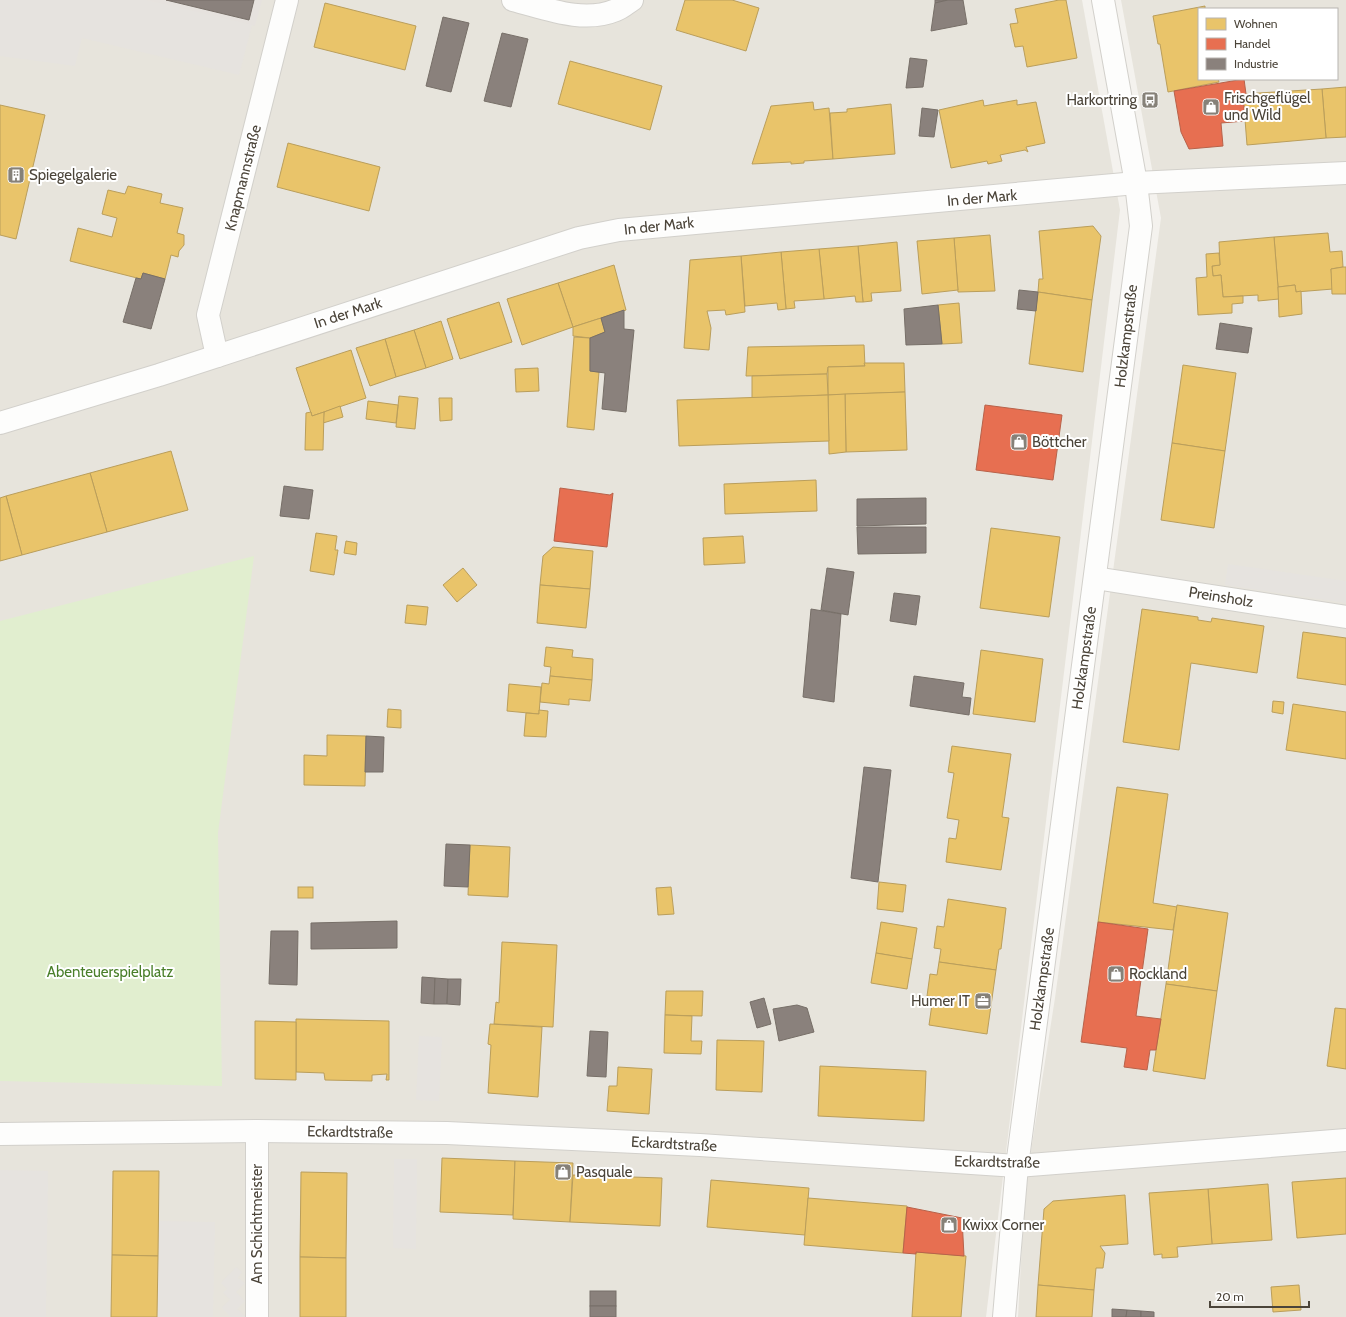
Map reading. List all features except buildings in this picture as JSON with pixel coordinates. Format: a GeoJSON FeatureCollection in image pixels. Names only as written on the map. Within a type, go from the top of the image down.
{"type":"FeatureCollection","features":[{"type":"Feature","properties":{"kind":"street","name":"Knapmannstraße"},"geometry":{"type":"LineString","coordinates":[[217,356],[208,315],[287,0]]}},
{"type":"Feature","properties":{"kind":"street"},"geometry":{"type":"LineString","coordinates":[[513,0],[573,15],[599,15],[617,10],[632,0]]}},
{"type":"Feature","properties":{"kind":"street","name":"Holzkampstraße"},"geometry":{"type":"LineString","coordinates":[[1004,1317],[1017,1166],[1141,226],[1136,183],[1103,0]]}},
{"type":"Feature","properties":{"kind":"street","name":"In der Mark"},"geometry":{"type":"LineString","coordinates":[[0,423],[217,356],[579,238],[619,230],[1136,183],[1346,173]]}},
{"type":"Feature","properties":{"kind":"street","name":"Preinsholz"},"geometry":{"type":"LineString","coordinates":[[1095,578],[1346,616]]}},
{"type":"Feature","properties":{"kind":"street","name":"Eckardtstraße"},"geometry":{"type":"LineString","coordinates":[[0,1134],[257,1131],[527,1136],[700,1145],[1017,1166],[1346,1140]]}},
{"type":"Feature","properties":{"kind":"street","name":"Am Schichtmeister"},"geometry":{"type":"LineString","coordinates":[[257,1131],[257,1317]]}},
{"type":"Feature","properties":{"kind":"shaded area"},"geometry":{"type":"Polygon","coordinates":[[[0,0],[1082,0],[1120,210],[986,1317],[0,1317],[0,0]]]}},
{"type":"Feature","properties":{"kind":"shaded area"},"geometry":{"type":"Polygon","coordinates":[[[0,0],[147,0],[252,25],[239,75],[82,38],[75,66],[0,56],[0,0]]]}},
{"type":"Feature","properties":{"kind":"shaded area"},"geometry":{"type":"Polygon","coordinates":[[[147,0],[262,0],[255,26],[147,0]]]}},
{"type":"Feature","properties":{"kind":"shaded area"},"geometry":{"type":"Polygon","coordinates":[[[1121,0],[1346,0],[1346,1317],[1018,1317],[1025,1189],[1055,998],[1161,218],[1121,0]]]}},
{"type":"Feature","properties":{"kind":"shaded area"},"geometry":{"type":"Polygon","coordinates":[[[1228,564],[1346,581],[1346,603],[1225,585],[1228,564]]]}},
{"type":"Feature","properties":{"kind":"shaded area"},"geometry":{"type":"Polygon","coordinates":[[[419,1036],[442,1037],[439,1101],[416,1100],[419,1036]]]}},
{"type":"Feature","properties":{"kind":"shaded area"},"geometry":{"type":"Polygon","coordinates":[[[394,1159],[417,1159],[416,1249],[393,1248],[394,1159]]]}},
{"type":"Feature","properties":{"kind":"shaded area"},"geometry":{"type":"Polygon","coordinates":[[[0,1170],[48,1171],[46,1317],[0,1317],[0,1170]]]}},
{"type":"Feature","properties":{"kind":"shaded area"},"geometry":{"type":"Polygon","coordinates":[[[158,1221],[215,1222],[213,1317],[157,1317],[158,1221]]]}},
{"type":"Feature","properties":{"kind":"shaded area"},"geometry":{"type":"Polygon","coordinates":[[[236,1267],[242,1272],[238,1278],[245,1283],[236,1292],[245,1301],[237,1309],[246,1317],[230,1317],[222,1308],[230,1299],[223,1293],[227,1289],[221,1283],[236,1267]]]}},
{"type":"Feature","properties":{"kind":"green space","name":"Abenteuerspielplatz"},"geometry":{"type":"Polygon","coordinates":[[[254,556],[218,833],[222,1086],[0,1081],[0,621],[254,556]]]}},
{"type":"Feature","properties":{"kind":"place","name":"Harkortring"},"geometry":{"type":"Point","coordinates":[1150,100]}},
{"type":"Feature","properties":{"kind":"place","name":"Frischgeflügel und Wild"},"geometry":{"type":"Point","coordinates":[1211,107]}},
{"type":"Feature","properties":{"kind":"place","name":"Spiegelgalerie"},"geometry":{"type":"Point","coordinates":[16,175]}},
{"type":"Feature","properties":{"kind":"place","name":"Böttcher"},"geometry":{"type":"Point","coordinates":[1019,442]}},
{"type":"Feature","properties":{"kind":"place","name":"Rockland"},"geometry":{"type":"Point","coordinates":[1116,974]}},
{"type":"Feature","properties":{"kind":"place","name":"Humer IT"},"geometry":{"type":"Point","coordinates":[983,1001]}},
{"type":"Feature","properties":{"kind":"place","name":"Pasquale"},"geometry":{"type":"Point","coordinates":[563,1172]}},
{"type":"Feature","properties":{"kind":"place","name":"Kwixx Corner"},"geometry":{"type":"Point","coordinates":[949,1225]}}]}
